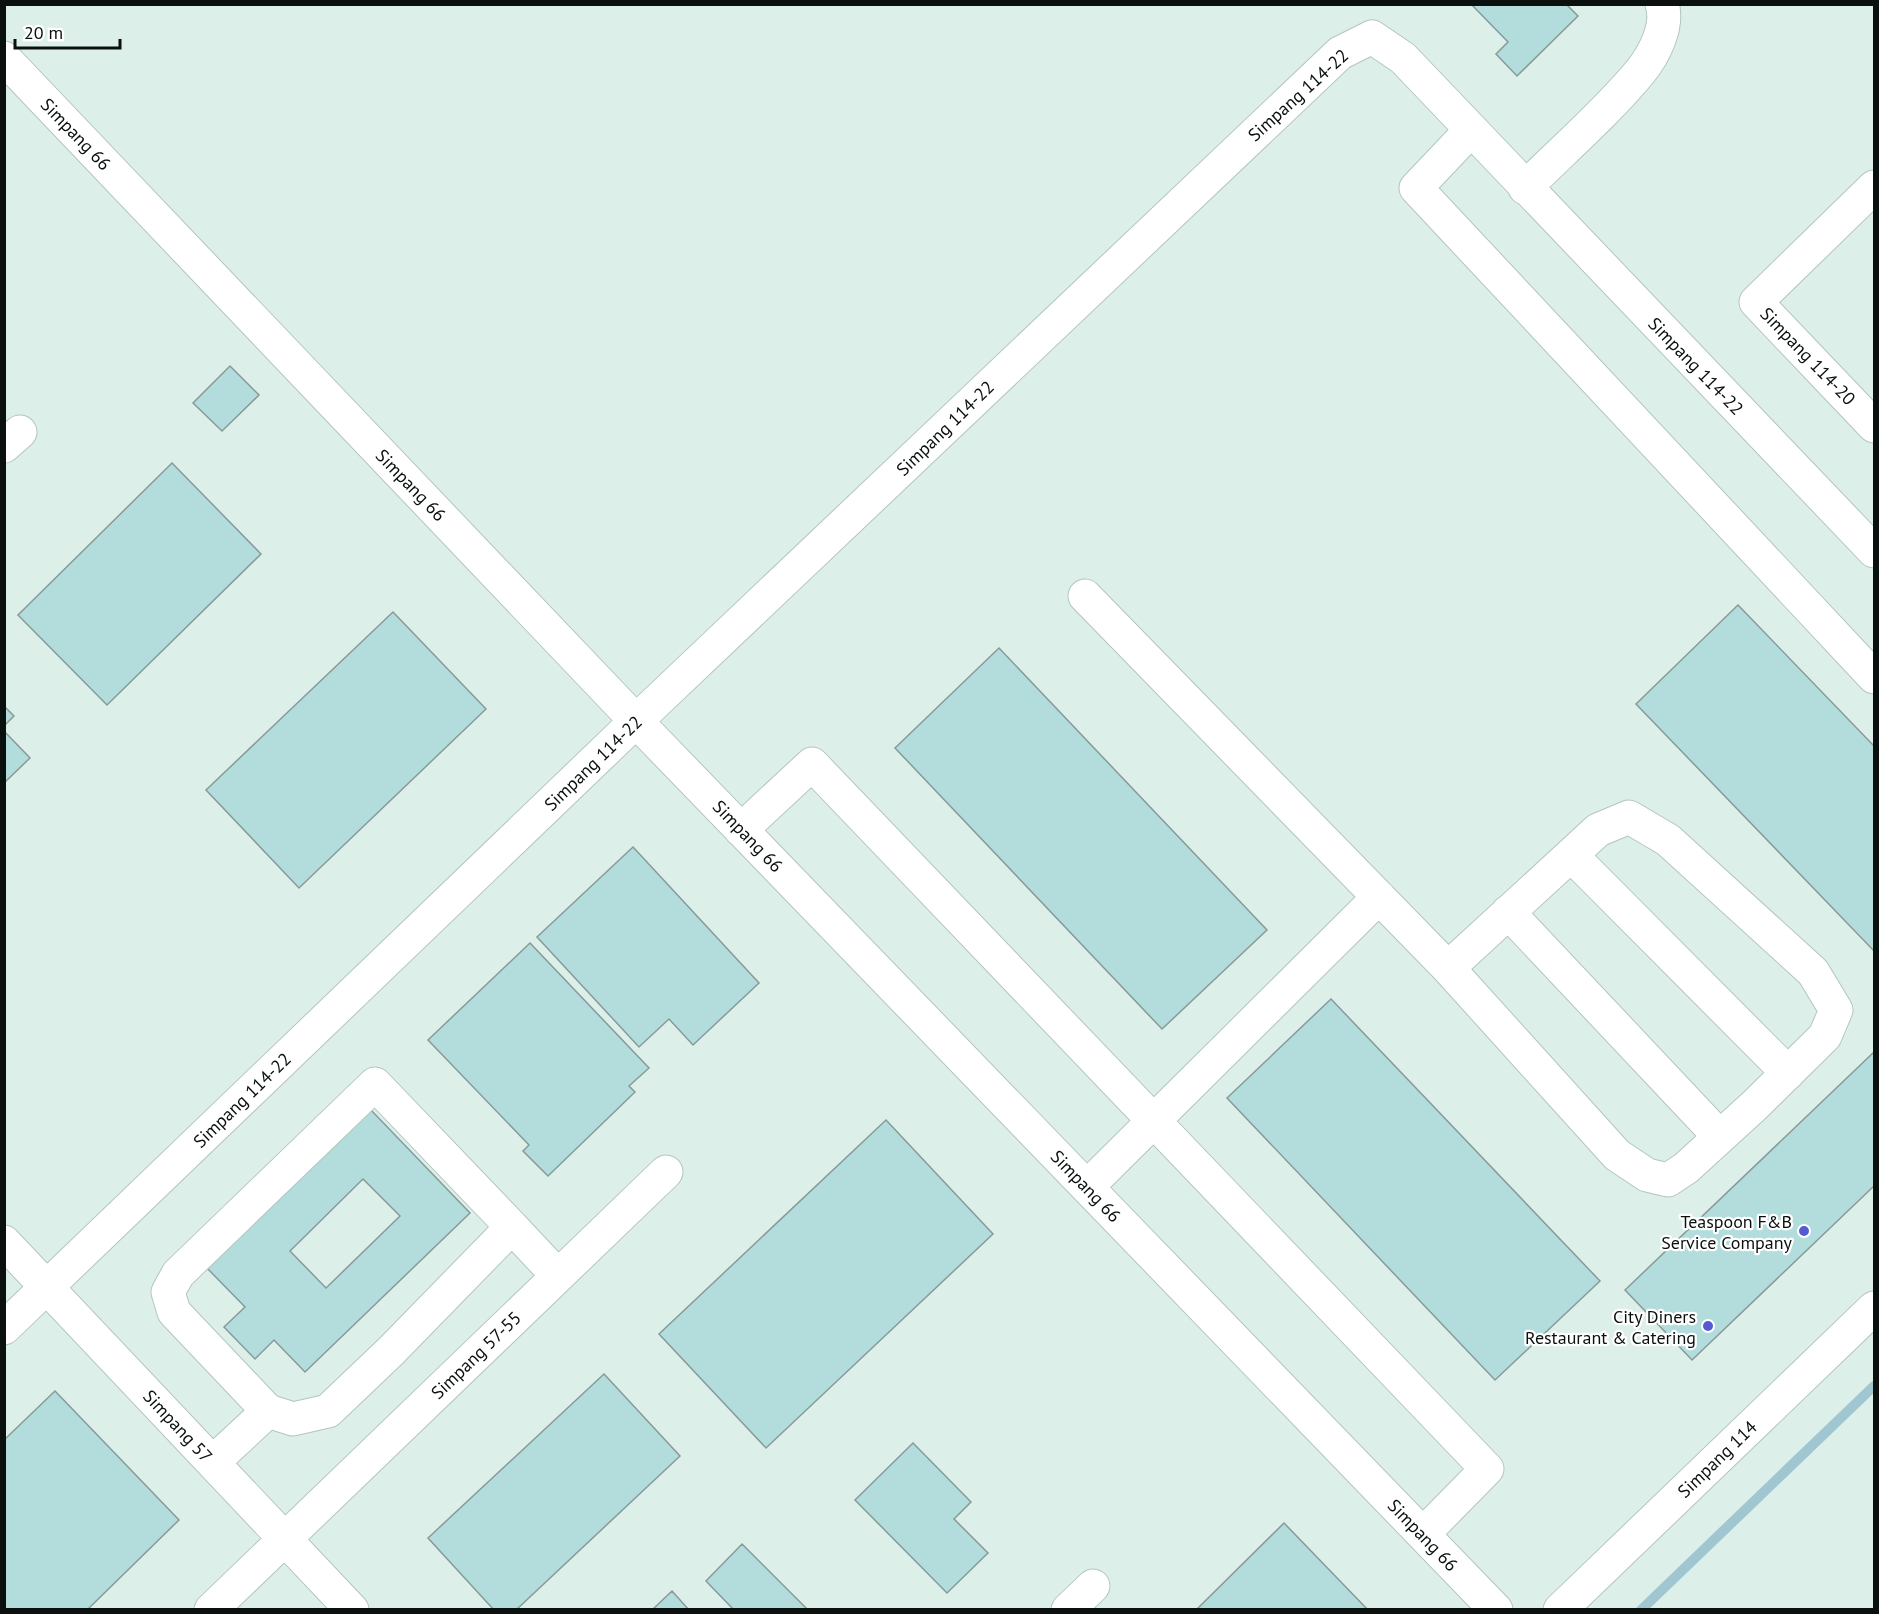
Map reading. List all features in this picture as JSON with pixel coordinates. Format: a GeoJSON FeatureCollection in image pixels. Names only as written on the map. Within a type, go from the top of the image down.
{"type":"FeatureCollection","features":[{"type":"Feature","properties":{"kind":"street"},"geometry":{"type":"LineString","coordinates":[[1526,188],[1641,72],[1659,36],[1666,15],[1662,4]]}},
{"type":"Feature","properties":{"kind":"street","name":"Simpang 114-22"},"geometry":{"type":"LineString","coordinates":[[4,1328],[636,721],[1340,53],[1372,37],[1403,58],[1875,551]]}},
{"type":"Feature","properties":{"kind":"street","name":"Simpang 66"},"geometry":{"type":"LineString","coordinates":[[4,58],[636,721],[1496,1610]]}},
{"type":"Feature","properties":{"kind":"street"},"geometry":{"type":"LineString","coordinates":[[1471,130],[1416,188],[1875,677]]}},
{"type":"Feature","properties":{"kind":"street","name":"Simpang 114-20"},"geometry":{"type":"LineString","coordinates":[[1875,187],[1756,302],[1875,426]]}},
{"type":"Feature","properties":{"kind":"street"},"geometry":{"type":"LineString","coordinates":[[1085,596],[1448,968],[1617,1155],[1647,1175],[1668,1180],[1686,1168],[1825,1036],[1836,1010],[1812,972],[1668,840],[1629,817],[1598,830],[1448,968]]}},
{"type":"Feature","properties":{"kind":"street"},"geometry":{"type":"LineString","coordinates":[[741,830],[812,764],[1487,1469],[1423,1534]]}},
{"type":"Feature","properties":{"kind":"street"},"geometry":{"type":"LineString","coordinates":[[1571,855],[1788,1073]]}},
{"type":"Feature","properties":{"kind":"street"},"geometry":{"type":"LineString","coordinates":[[1087,1187],[1379,897]]}},
{"type":"Feature","properties":{"kind":"street"},"geometry":{"type":"LineString","coordinates":[[1508,912],[1720,1137]]}},
{"type":"Feature","properties":{"kind":"street"},"geometry":{"type":"LineString","coordinates":[[512,1227],[392,1351],[328,1411],[293,1419],[268,1411],[174,1312],[168,1292],[178,1274],[375,1084],[512,1227],[558,1276]]}},
{"type":"Feature","properties":{"kind":"street","name":"Simpang 57-55"},"geometry":{"type":"LineString","coordinates":[[211,1610],[666,1172]]}},
{"type":"Feature","properties":{"kind":"street","name":"Simpang 57"},"geometry":{"type":"LineString","coordinates":[[4,1242],[352,1610]]}},
{"type":"Feature","properties":{"kind":"street","name":"Simpang 114"},"geometry":{"type":"LineString","coordinates":[[1560,1610],[1875,1308]]}},
{"type":"Feature","properties":{"kind":"street"},"geometry":{"type":"LineString","coordinates":[[213,1462],[268,1411]]}},
{"type":"Feature","properties":{"kind":"street"},"geometry":{"type":"LineString","coordinates":[[1068,1610],[1093,1586]]}},
{"type":"Feature","properties":{"kind":"building"},"geometry":{"type":"Polygon","coordinates":[[[1471,4],[1566,4],[1578,16],[1517,76],[1496,54],[1508,42],[1471,4]]]}},
{"type":"Feature","properties":{"kind":"building"},"geometry":{"type":"Polygon","coordinates":[[[230,366],[259,395],[222,431],[193,403],[230,366]]]}},
{"type":"Feature","properties":{"kind":"building"},"geometry":{"type":"Polygon","coordinates":[[[172,463],[261,554],[107,705],[18,615],[172,463]]]}},
{"type":"Feature","properties":{"kind":"building"},"geometry":{"type":"Polygon","coordinates":[[[1738,605],[1874,746],[1874,951],[1636,704],[1738,605]]]}},
{"type":"Feature","properties":{"kind":"building"},"geometry":{"type":"Polygon","coordinates":[[[393,612],[486,709],[299,888],[206,790],[393,612]]]}},
{"type":"Feature","properties":{"kind":"building"},"geometry":{"type":"Polygon","coordinates":[[[999,648],[1267,930],[1162,1029],[895,748],[999,648]]]}},
{"type":"Feature","properties":{"kind":"building"},"geometry":{"type":"Polygon","coordinates":[[[4,706],[14,716],[4,726],[4,706]]]}},
{"type":"Feature","properties":{"kind":"building"},"geometry":{"type":"Polygon","coordinates":[[[4,731],[30,758],[4,783],[4,731]]]}},
{"type":"Feature","properties":{"kind":"building"},"geometry":{"type":"Polygon","coordinates":[[[633,847],[759,983],[693,1045],[669,1019],[639,1047],[537,937],[633,847]]]}},
{"type":"Feature","properties":{"kind":"building"},"geometry":{"type":"Polygon","coordinates":[[[530,943],[649,1068],[629,1086],[635,1092],[548,1176],[523,1151],[529,1145],[428,1040],[530,943]]]}},
{"type":"Feature","properties":{"kind":"building"},"geometry":{"type":"Polygon","coordinates":[[[1331,999],[1600,1281],[1495,1380],[1227,1098],[1331,999]]]}},
{"type":"Feature","properties":{"kind":"building"},"geometry":{"type":"Polygon","coordinates":[[[1874,1052],[1874,1186],[1692,1360],[1625,1290],[1874,1052]]]}},
{"type":"Feature","properties":{"kind":"building"},"geometry":{"type":"Polygon","coordinates":[[[369,1108],[470,1213],[305,1372],[274,1340],[255,1359],[224,1327],[245,1307],[205,1266],[369,1108]],[[363,1179],[290,1251],[326,1288],[400,1216],[363,1179]]]}},
{"type":"Feature","properties":{"kind":"building"},"geometry":{"type":"Polygon","coordinates":[[[886,1120],[993,1234],[766,1448],[659,1334],[886,1120]]]}},
{"type":"Feature","properties":{"kind":"building"},"geometry":{"type":"Polygon","coordinates":[[[604,1374],[680,1456],[516,1610],[494,1610],[428,1538],[604,1374]]]}},
{"type":"Feature","properties":{"kind":"building"},"geometry":{"type":"Polygon","coordinates":[[[55,1391],[179,1520],[87,1610],[4,1610],[4,1440],[55,1391]]]}},
{"type":"Feature","properties":{"kind":"building"},"geometry":{"type":"Polygon","coordinates":[[[913,1443],[971,1502],[954,1519],[988,1553],[947,1593],[855,1500],[913,1443]]]}},
{"type":"Feature","properties":{"kind":"building"},"geometry":{"type":"Polygon","coordinates":[[[1284,1523],[1368,1610],[1196,1610],[1284,1523]]]}},
{"type":"Feature","properties":{"kind":"building"},"geometry":{"type":"Polygon","coordinates":[[[742,1544],[808,1610],[734,1610],[706,1581],[742,1544]]]}},
{"type":"Feature","properties":{"kind":"building"},"geometry":{"type":"Polygon","coordinates":[[[672,1591],[689,1610],[652,1610],[672,1591]]]}},
{"type":"Feature","properties":{"kind":"waterway"},"geometry":{"type":"LineString","coordinates":[[1641,1610],[1874,1386]]}},
{"type":"Feature","properties":{"kind":"place","name":"Teaspoon F&B Service Company"},"geometry":{"type":"Point","coordinates":[1804,1231]}},
{"type":"Feature","properties":{"kind":"place","name":"City Diners Restaurant & Catering"},"geometry":{"type":"Point","coordinates":[1708,1326]}}]}
